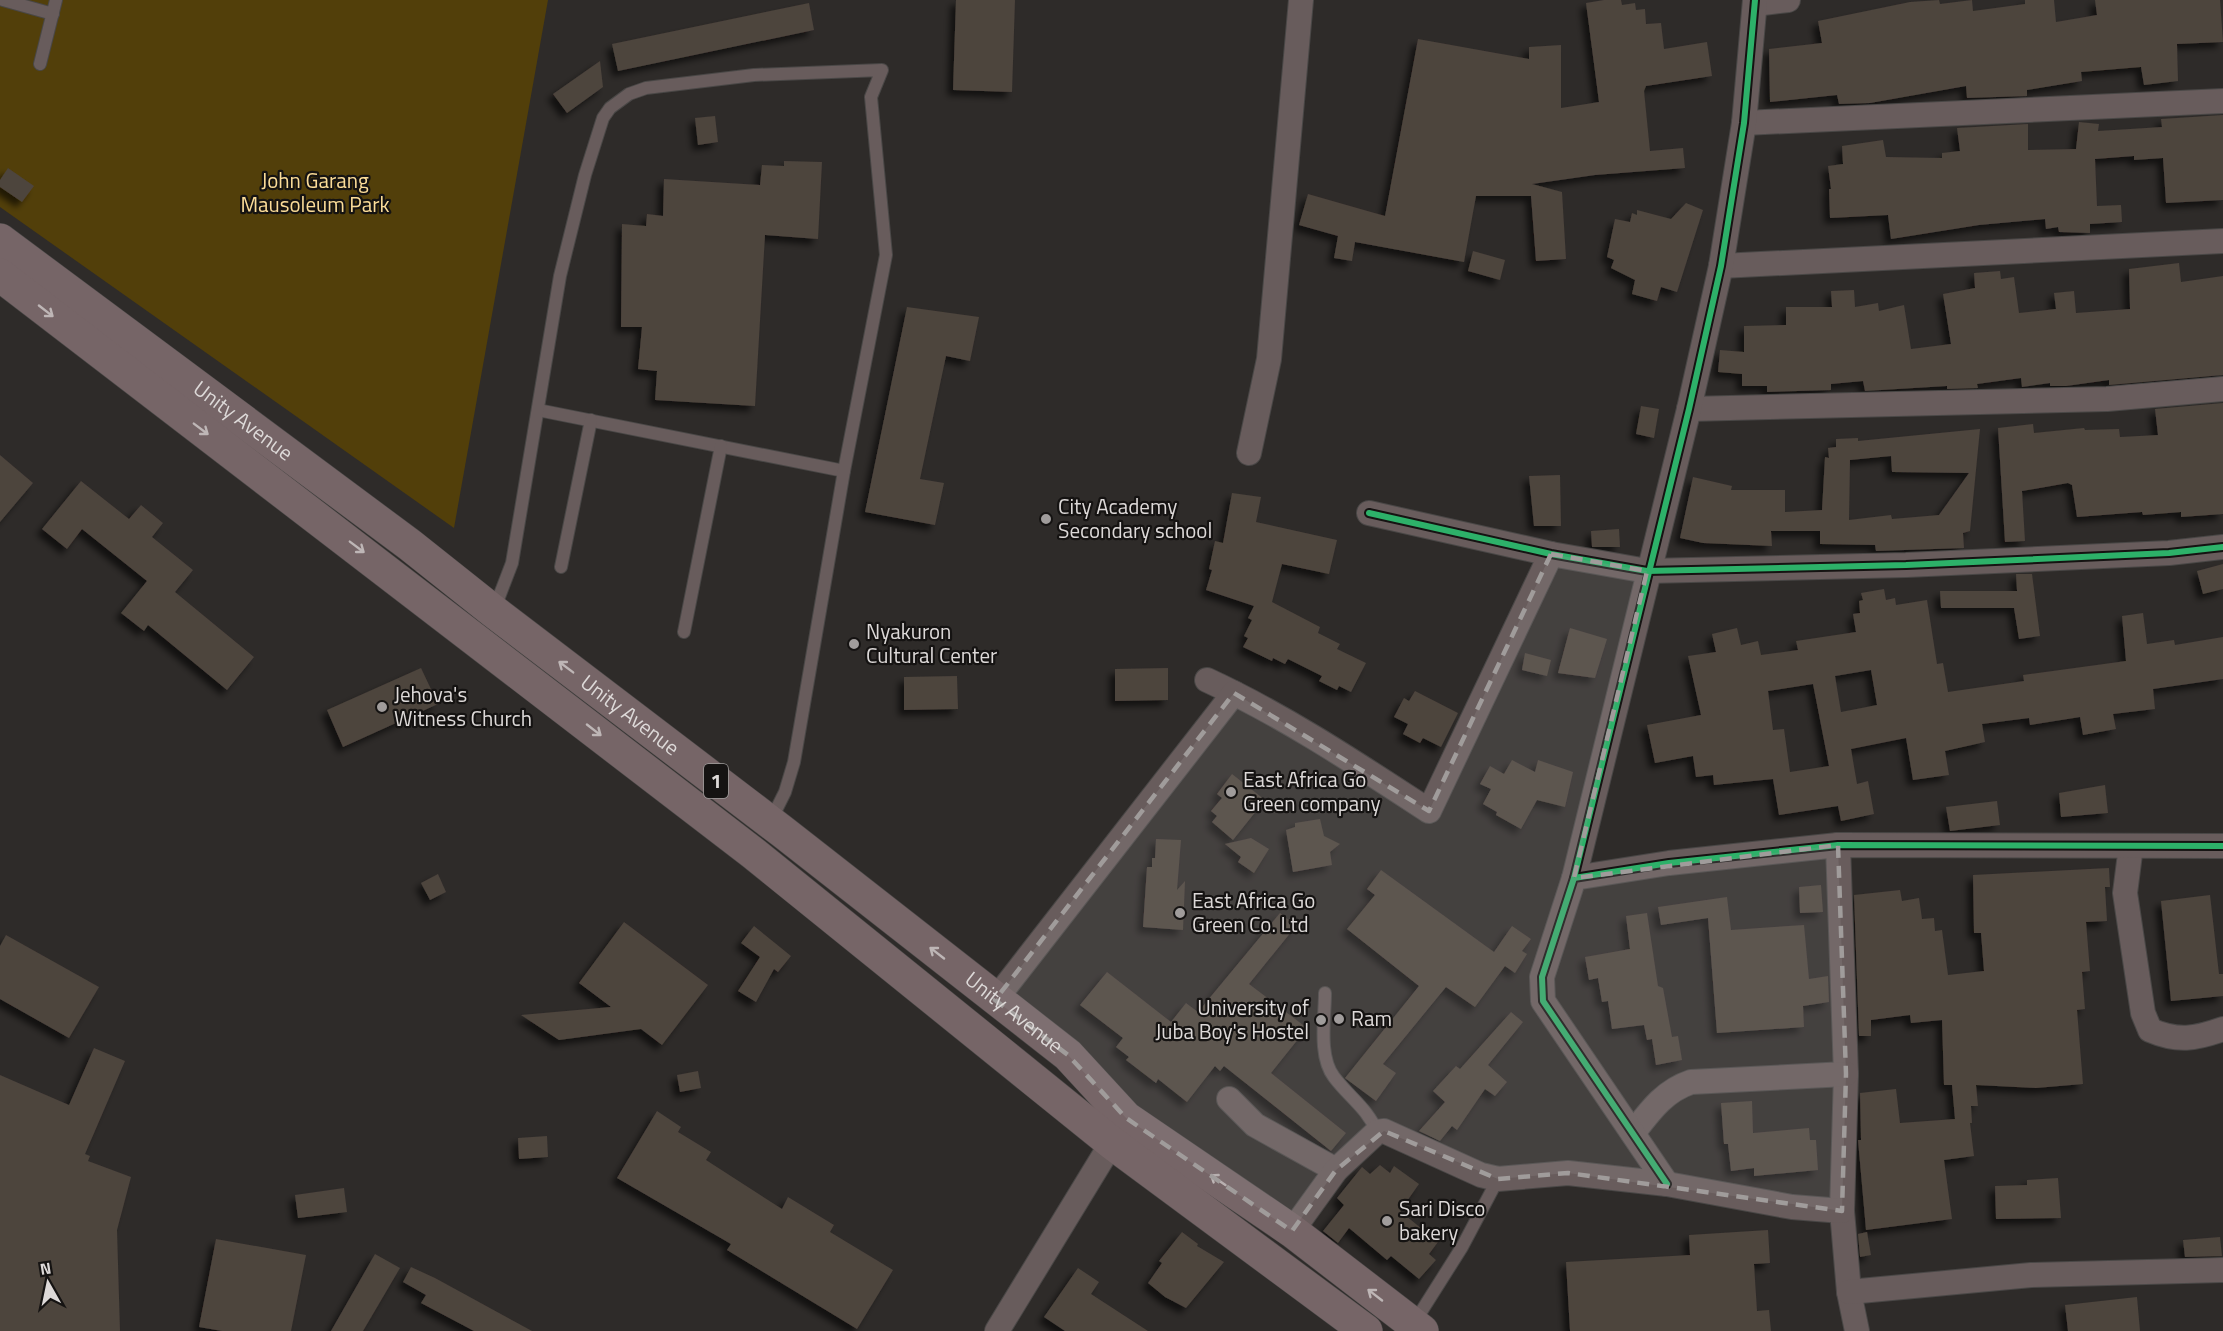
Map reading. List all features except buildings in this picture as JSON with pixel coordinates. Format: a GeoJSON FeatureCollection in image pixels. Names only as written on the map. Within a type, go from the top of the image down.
{"type":"FeatureCollection","features":[{"type":"Feature","properties":{"kind":"main road","name":"Unity Avenue"},"geometry":{"type":"LineString","coordinates":[[0,240],[410,544],[761,837],[1366,1331]]}},
{"type":"Feature","properties":{"kind":"main road","name":"Unity Avenue"},"geometry":{"type":"LineString","coordinates":[[0,275],[761,837],[995,1000],[1068,1055],[1119,1131],[1292,1231],[1417,1328]]}},
{"type":"Feature","properties":{"kind":"street"},"geometry":{"type":"LineString","coordinates":[[1249,453],[1269,358],[1301,0]]}},
{"type":"Feature","properties":{"kind":"street"},"geometry":{"type":"LineString","coordinates":[[1667,1184],[1543,1001],[1542,977],[1574,878],[1647,572],[1689,409],[1721,266],[1744,123],[1755,2],[1788,0]]}},
{"type":"Feature","properties":{"kind":"street"},"geometry":{"type":"LineString","coordinates":[[1744,123],[2223,101]]}},
{"type":"Feature","properties":{"kind":"street"},"geometry":{"type":"LineString","coordinates":[[1721,266],[2223,241]]}},
{"type":"Feature","properties":{"kind":"street"},"geometry":{"type":"LineString","coordinates":[[1689,409],[2107,399],[2223,388]]}},
{"type":"Feature","properties":{"kind":"street"},"geometry":{"type":"LineString","coordinates":[[1369,513],[1551,554],[1647,572],[1906,565],[2169,553],[2223,547]]}},
{"type":"Feature","properties":{"kind":"street"},"geometry":{"type":"LineString","coordinates":[[1206,680],[1234,693],[1342,754],[1429,811],[1551,554]]}},
{"type":"Feature","properties":{"kind":"street"},"geometry":{"type":"LineString","coordinates":[[995,1000],[1234,693]]}},
{"type":"Feature","properties":{"kind":"street"},"geometry":{"type":"LineString","coordinates":[[1574,878],[1669,863],[1838,845],[2223,846]]}},
{"type":"Feature","properties":{"kind":"street"},"geometry":{"type":"LineString","coordinates":[[1838,845],[1846,1074],[1842,1211],[1849,1292],[1857,1331]]}},
{"type":"Feature","properties":{"kind":"street"},"geometry":{"type":"LineString","coordinates":[[2131,846],[2126,904],[2143,1013],[2150,1030],[2170,1038],[2188,1038],[2223,1029]]}},
{"type":"Feature","properties":{"kind":"street"},"geometry":{"type":"LineString","coordinates":[[1633,1133],[1661,1098],[1674,1087],[1691,1082],[1846,1074]]}},
{"type":"Feature","properties":{"kind":"street"},"geometry":{"type":"LineString","coordinates":[[1229,1099],[1255,1125],[1336,1170]]}},
{"type":"Feature","properties":{"kind":"street"},"geometry":{"type":"LineString","coordinates":[[997,1331],[1119,1131]]}},
{"type":"Feature","properties":{"kind":"street"},"geometry":{"type":"LineString","coordinates":[[1292,1231],[1336,1170],[1377,1132],[1391,1132],[1481,1175],[1498,1179],[1568,1173],[1667,1184],[1792,1207],[1842,1211]]}},
{"type":"Feature","properties":{"kind":"street"},"geometry":{"type":"LineString","coordinates":[[1849,1292],[2031,1275],[2223,1270]]}},
{"type":"Feature","properties":{"kind":"lane"},"geometry":{"type":"LineString","coordinates":[[3,0],[53,14]]}},
{"type":"Feature","properties":{"kind":"lane"},"geometry":{"type":"LineString","coordinates":[[40,64],[56,0]]}},
{"type":"Feature","properties":{"kind":"lane"},"geometry":{"type":"LineString","coordinates":[[493,611],[512,563],[560,276],[585,175],[603,118],[610,108],[629,94],[646,88],[754,75],[882,70],[871,98],[886,255],[844,471],[794,762],[785,792],[761,837]]}},
{"type":"Feature","properties":{"kind":"lane"},"geometry":{"type":"LineString","coordinates":[[538,410],[844,471]]}},
{"type":"Feature","properties":{"kind":"lane"},"geometry":{"type":"LineString","coordinates":[[561,567],[591,420]]}},
{"type":"Feature","properties":{"kind":"lane"},"geometry":{"type":"LineString","coordinates":[[684,632],[720,447]]}},
{"type":"Feature","properties":{"kind":"lane"},"geometry":{"type":"LineString","coordinates":[[1324,993],[1327,1062],[1333,1076],[1371,1116],[1377,1132]]}},
{"type":"Feature","properties":{"kind":"lane"},"geometry":{"type":"LineString","coordinates":[[1417,1328],[1498,1179]]}},
{"type":"Feature","properties":{"kind":"highlighted area"},"geometry":{"type":"Polygon","coordinates":[[[1551,554],[1647,571],[1574,878],[1838,845],[1846,1074],[1842,1211],[1568,1173],[1498,1179],[1384,1131],[1336,1170],[1292,1231],[1126,1118],[1068,1055],[995,1000],[1234,693],[1429,811],[1551,554]]]}},
{"type":"Feature","properties":{"kind":"green space","name":"John Garang Mausoleum Park"},"geometry":{"type":"Polygon","coordinates":[[[0,0],[548,0],[454,528],[0,207],[0,0]]]}},
{"type":"Feature","properties":{"kind":"cycle path"},"geometry":{"type":"LineString","coordinates":[[1574,878],[1689,409],[1721,266],[1744,123],[1755,0]]}},
{"type":"Feature","properties":{"kind":"cycle path"},"geometry":{"type":"LineString","coordinates":[[1369,513],[1551,554],[1647,571],[1906,565],[2169,553],[2223,547]]}},
{"type":"Feature","properties":{"kind":"cycle path"},"geometry":{"type":"LineString","coordinates":[[1667,1184],[1543,1001],[1542,977],[1574,878],[1669,863],[1838,845],[2223,846]]}},
{"type":"Feature","properties":{"kind":"place","name":"City Academy Secondary school"},"geometry":{"type":"Point","coordinates":[1046,519]}},
{"type":"Feature","properties":{"kind":"place","name":"Nyakuron Cultural Center"},"geometry":{"type":"Point","coordinates":[854,644]}},
{"type":"Feature","properties":{"kind":"place","name":"Jehova's Witness Church"},"geometry":{"type":"Point","coordinates":[382,707]}},
{"type":"Feature","properties":{"kind":"place","name":"East Africa Go Green company"},"geometry":{"type":"Point","coordinates":[1231,792]}},
{"type":"Feature","properties":{"kind":"place","name":"East Africa Go Green Co. Ltd"},"geometry":{"type":"Point","coordinates":[1180,913]}},
{"type":"Feature","properties":{"kind":"place","name":"Ram"},"geometry":{"type":"Point","coordinates":[1339,1019]}},
{"type":"Feature","properties":{"kind":"place","name":"University of Juba Boy's Hostel"},"geometry":{"type":"Point","coordinates":[1321,1020]}},
{"type":"Feature","properties":{"kind":"place","name":"Sari Disco bakery"},"geometry":{"type":"Point","coordinates":[1387,1221]}}]}
